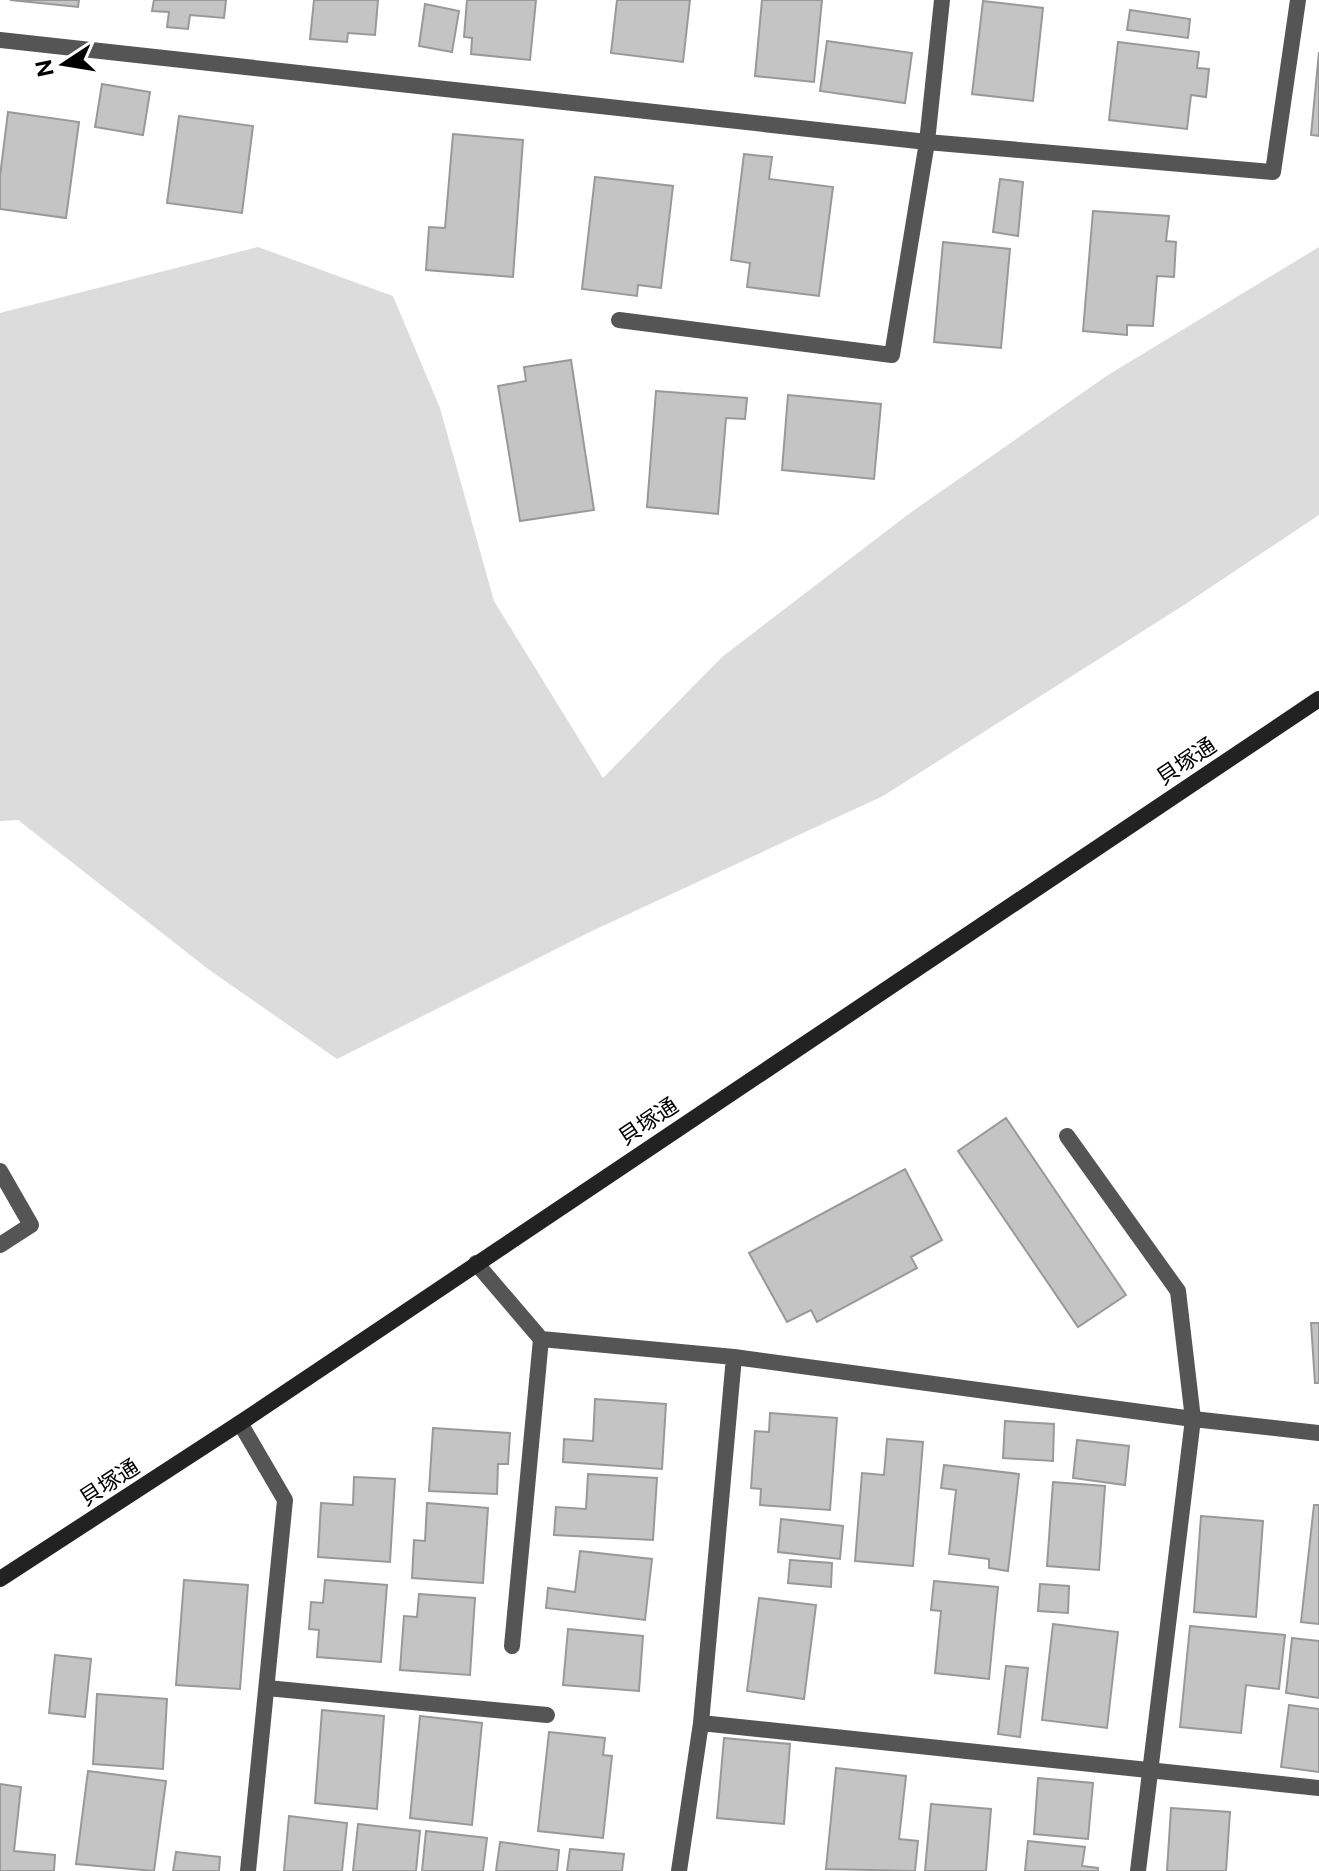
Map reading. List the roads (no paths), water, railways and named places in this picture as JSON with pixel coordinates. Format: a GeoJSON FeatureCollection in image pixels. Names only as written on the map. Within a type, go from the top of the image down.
{"type":"FeatureCollection","features":[{"type":"Feature","properties":{"kind":"street"},"geometry":{"type":"LineString","coordinates":[[619,320],[892,355],[927,142],[942,0]]}},
{"type":"Feature","properties":{"kind":"street"},"geometry":{"type":"LineString","coordinates":[[0,40],[927,142],[1273,172],[1298,0]]}},
{"type":"Feature","properties":{"kind":"street","name":"貝塚通"},"geometry":{"type":"LineString","coordinates":[[0,1579],[240,1423],[1319,699]]}},
{"type":"Feature","properties":{"kind":"street"},"geometry":{"type":"LineString","coordinates":[[1067,1136],[1178,1291],[1193,1419],[1138,1871]]}},
{"type":"Feature","properties":{"kind":"street"},"geometry":{"type":"LineString","coordinates":[[0,1171],[31,1225],[0,1245]]}},
{"type":"Feature","properties":{"kind":"street"},"geometry":{"type":"LineString","coordinates":[[476,1263],[541,1339],[734,1357],[1319,1433]]}},
{"type":"Feature","properties":{"kind":"street"},"geometry":{"type":"LineString","coordinates":[[512,1646],[541,1339]]}},
{"type":"Feature","properties":{"kind":"street"},"geometry":{"type":"LineString","coordinates":[[679,1871],[701,1723],[734,1357]]}},
{"type":"Feature","properties":{"kind":"street"},"geometry":{"type":"LineString","coordinates":[[240,1423],[285,1500],[248,1871]]}},
{"type":"Feature","properties":{"kind":"street"},"geometry":{"type":"LineString","coordinates":[[267,1688],[547,1715]]}},
{"type":"Feature","properties":{"kind":"street"},"geometry":{"type":"LineString","coordinates":[[701,1723],[1319,1788]]}}]}
